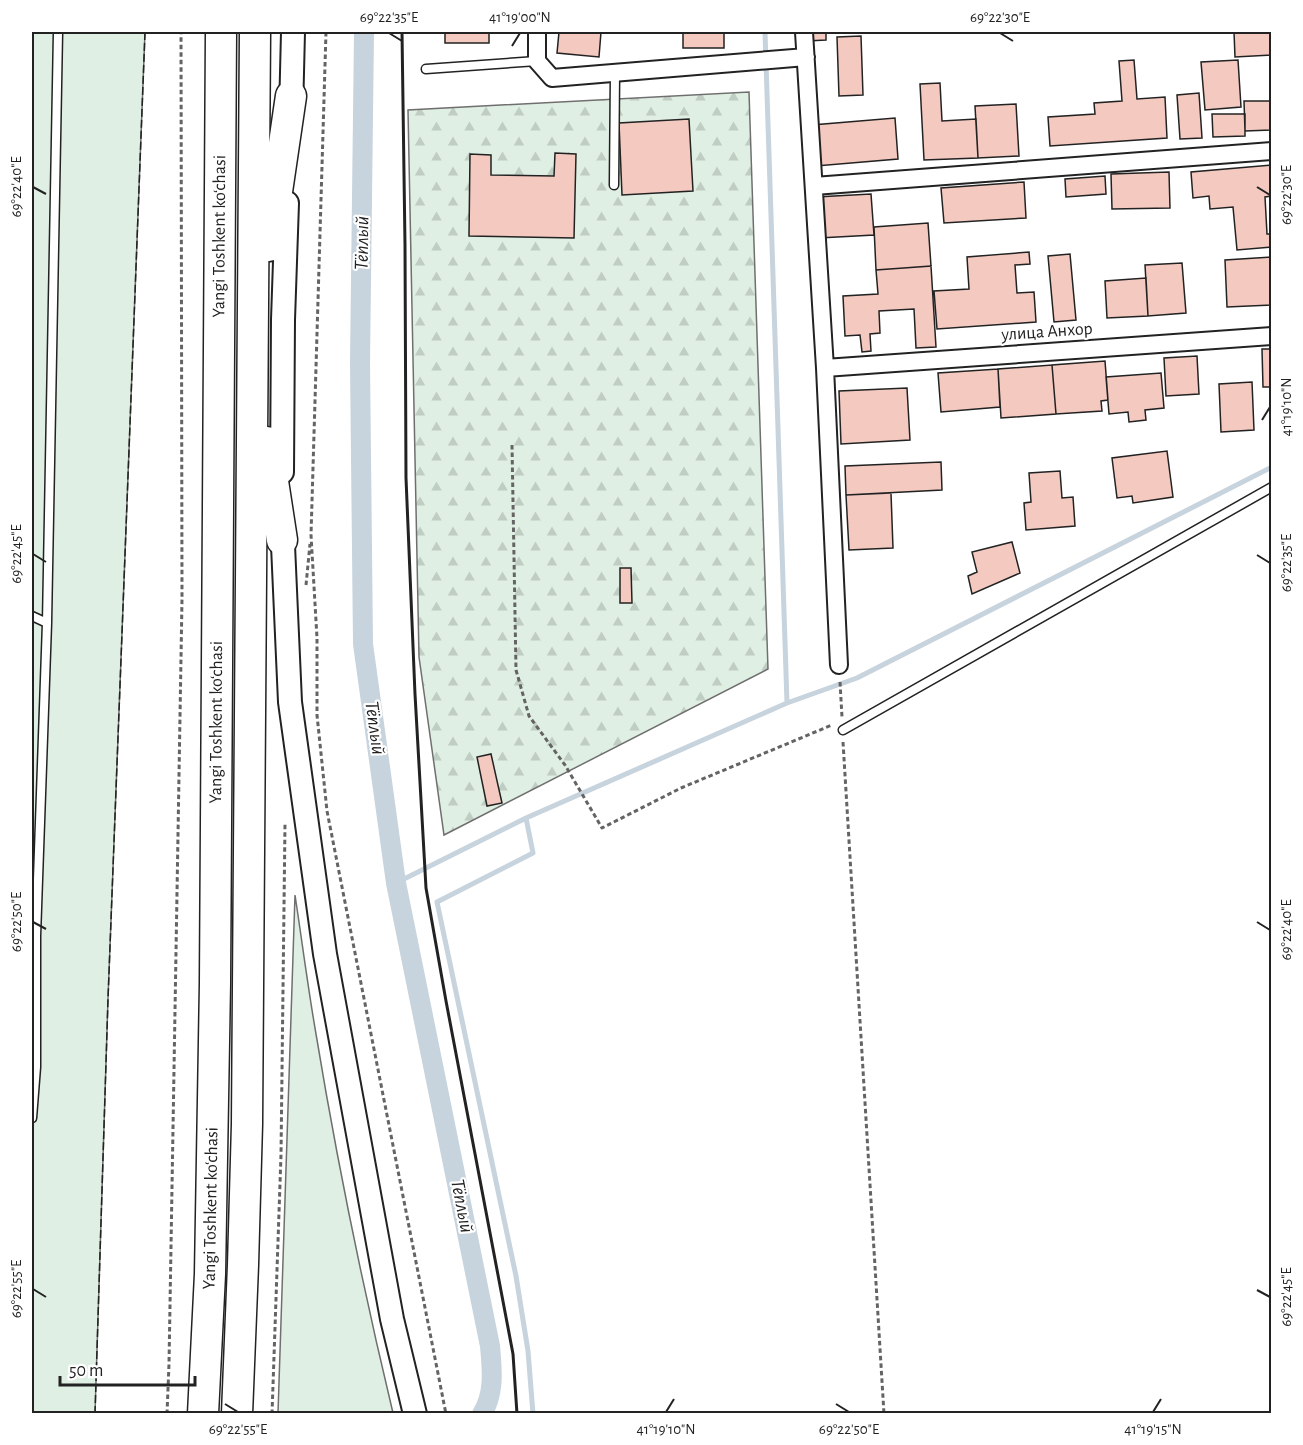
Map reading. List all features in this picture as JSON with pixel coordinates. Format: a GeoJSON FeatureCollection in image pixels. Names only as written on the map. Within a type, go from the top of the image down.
{"type":"FeatureCollection","features":[{"type":"Feature","properties":{"kind":"highway","name":"Yangi Toshkent ko‘chasi"},"geometry":{"type":"LineString","coordinates":[[203,1413],[210,1274],[214,1063],[221,32]]}},
{"type":"Feature","properties":{"kind":"highway","name":"Yangi Toshkent ko‘chasi"},"geometry":{"type":"LineString","coordinates":[[237,1413],[247,1124],[255,32]]}},
{"type":"Feature","properties":{"kind":"highway"},"geometry":{"type":"LineString","coordinates":[[282,540],[253,355],[291,96]]}},
{"type":"Feature","properties":{"kind":"main road"},"geometry":{"type":"LineString","coordinates":[[294,32],[283,320],[282,540],[290,702],[325,954],[392,1319],[415,1413]]}},
{"type":"Feature","properties":{"kind":"street"},"geometry":{"type":"LineString","coordinates":[[537,32],[537,61],[552,78],[806,57]]}},
{"type":"Feature","properties":{"kind":"street"},"geometry":{"type":"LineString","coordinates":[[804,32],[825,368],[839,665]]}},
{"type":"Feature","properties":{"kind":"street"},"geometry":{"type":"LineString","coordinates":[[814,186],[1272,151]]}},
{"type":"Feature","properties":{"kind":"street","name":"улица Анхор"},"geometry":{"type":"LineString","coordinates":[[825,368],[1272,336]]}},
{"type":"Feature","properties":{"kind":"lane"},"geometry":{"type":"LineString","coordinates":[[32,1118],[36,1067],[36,936],[47,623],[58,32]]}},
{"type":"Feature","properties":{"kind":"lane"},"geometry":{"type":"LineString","coordinates":[[426,69],[537,61]]}},
{"type":"Feature","properties":{"kind":"lane"},"geometry":{"type":"LineString","coordinates":[[614,185],[615,73]]}},
{"type":"Feature","properties":{"kind":"lane"},"geometry":{"type":"LineString","coordinates":[[842,725],[1272,487]]}},
{"type":"Feature","properties":{"kind":"lane"},"geometry":{"type":"LineString","coordinates":[[32,616],[47,623]]}},
{"type":"Feature","properties":{"kind":"lane"},"geometry":{"type":"LineString","coordinates":[[32,947],[36,936]]}},
{"type":"Feature","properties":{"kind":"path"},"geometry":{"type":"LineString","coordinates":[[167,1413],[182,599],[181,32]]}},
{"type":"Feature","properties":{"kind":"path"},"geometry":{"type":"LineString","coordinates":[[306,587],[312,528],[326,32]]}},
{"type":"Feature","properties":{"kind":"path"},"geometry":{"type":"LineString","coordinates":[[512,445],[516,670],[529,716],[565,765],[602,828],[681,788],[842,725]]}},
{"type":"Feature","properties":{"kind":"path"},"geometry":{"type":"LineString","coordinates":[[312,528],[317,638],[317,715],[327,811],[446,1413]]}},
{"type":"Feature","properties":{"kind":"path"},"geometry":{"type":"LineString","coordinates":[[839,665],[884,1413]]}},
{"type":"Feature","properties":{"kind":"path"},"geometry":{"type":"LineString","coordinates":[[272,1413],[281,1155],[285,818]]}},
{"type":"Feature","properties":{"kind":"green space"},"geometry":{"type":"Polygon","coordinates":[[[32,32],[145,32],[108,999],[95,1414],[32,1413],[32,32]]]}},
{"type":"Feature","properties":{"kind":"green space"},"geometry":{"type":"Polygon","coordinates":[[[749,92],[768,669],[444,835],[419,657],[408,110],[749,92]]]}},
{"type":"Feature","properties":{"kind":"green space"},"geometry":{"type":"Polygon","coordinates":[[[295,895],[333,1129],[361,1272],[393,1413],[278,1413],[295,895]]]}},
{"type":"Feature","properties":{"kind":"building"},"geometry":{"type":"Polygon","coordinates":[[[445,32],[489,32],[489,43],[445,43],[445,32]]]}},
{"type":"Feature","properties":{"kind":"building"},"geometry":{"type":"Polygon","coordinates":[[[559,32],[601,32],[599,57],[557,53],[559,32]]]}},
{"type":"Feature","properties":{"kind":"building"},"geometry":{"type":"Polygon","coordinates":[[[683,32],[724,32],[724,48],[683,48],[683,32]]]}},
{"type":"Feature","properties":{"kind":"building"},"geometry":{"type":"Polygon","coordinates":[[[806,32],[826,32],[826,40],[807,41],[806,32]]]}},
{"type":"Feature","properties":{"kind":"building"},"geometry":{"type":"Polygon","coordinates":[[[1234,32],[1272,32],[1272,55],[1235,57],[1234,32]]]}},
{"type":"Feature","properties":{"kind":"building"},"geometry":{"type":"Polygon","coordinates":[[[861,36],[863,95],[839,96],[837,37],[861,36]]]}},
{"type":"Feature","properties":{"kind":"building"},"geometry":{"type":"Polygon","coordinates":[[[1134,60],[1137,99],[1165,97],[1167,138],[1050,146],[1048,117],[1095,114],[1094,103],[1122,101],[1119,61],[1134,60]]]}},
{"type":"Feature","properties":{"kind":"building"},"geometry":{"type":"Polygon","coordinates":[[[1238,60],[1241,107],[1205,110],[1201,62],[1238,60]]]}},
{"type":"Feature","properties":{"kind":"building"},"geometry":{"type":"Polygon","coordinates":[[[940,83],[942,121],[976,119],[978,158],[924,160],[920,84],[940,83]]]}},
{"type":"Feature","properties":{"kind":"building"},"geometry":{"type":"Polygon","coordinates":[[[1199,93],[1202,138],[1180,139],[1177,95],[1199,93]]]}},
{"type":"Feature","properties":{"kind":"building"},"geometry":{"type":"Polygon","coordinates":[[[1244,101],[1270,101],[1271,130],[1245,131],[1244,101]]]}},
{"type":"Feature","properties":{"kind":"building"},"geometry":{"type":"Polygon","coordinates":[[[1016,104],[1019,156],[978,158],[975,106],[1016,104]]]}},
{"type":"Feature","properties":{"kind":"building"},"geometry":{"type":"Polygon","coordinates":[[[1212,114],[1245,114],[1245,136],[1213,137],[1212,114]]]}},
{"type":"Feature","properties":{"kind":"building"},"geometry":{"type":"Polygon","coordinates":[[[895,118],[898,159],[816,166],[812,125],[895,118]]]}},
{"type":"Feature","properties":{"kind":"building"},"geometry":{"type":"Polygon","coordinates":[[[689,119],[693,191],[622,195],[619,123],[689,119]]]}},
{"type":"Feature","properties":{"kind":"building"},"geometry":{"type":"Polygon","coordinates":[[[555,153],[576,154],[574,238],[469,236],[470,154],[491,155],[491,175],[554,176],[555,153]]]}},
{"type":"Feature","properties":{"kind":"building"},"geometry":{"type":"Polygon","coordinates":[[[1272,165],[1272,196],[1265,197],[1267,234],[1272,234],[1272,247],[1237,250],[1233,207],[1210,209],[1209,196],[1193,198],[1191,172],[1272,165]]]}},
{"type":"Feature","properties":{"kind":"building"},"geometry":{"type":"Polygon","coordinates":[[[1169,172],[1170,208],[1112,209],[1111,174],[1169,172]]]}},
{"type":"Feature","properties":{"kind":"building"},"geometry":{"type":"Polygon","coordinates":[[[1105,176],[1106,194],[1066,197],[1065,179],[1105,176]]]}},
{"type":"Feature","properties":{"kind":"building"},"geometry":{"type":"Polygon","coordinates":[[[1024,182],[1026,218],[944,223],[941,188],[1024,182]]]}},
{"type":"Feature","properties":{"kind":"building"},"geometry":{"type":"Polygon","coordinates":[[[871,194],[874,235],[819,238],[816,197],[871,194]]]}},
{"type":"Feature","properties":{"kind":"building"},"geometry":{"type":"Polygon","coordinates":[[[928,223],[931,266],[876,270],[874,227],[928,223]]]}},
{"type":"Feature","properties":{"kind":"building"},"geometry":{"type":"Polygon","coordinates":[[[1029,252],[1030,264],[1015,265],[1017,293],[1034,292],[1036,322],[937,329],[934,291],[969,289],[967,257],[1029,252]]]}},
{"type":"Feature","properties":{"kind":"building"},"geometry":{"type":"Polygon","coordinates":[[[1070,254],[1076,320],[1054,322],[1048,256],[1070,254]]]}},
{"type":"Feature","properties":{"kind":"building"},"geometry":{"type":"Polygon","coordinates":[[[1272,257],[1272,305],[1227,307],[1225,260],[1272,257]]]}},
{"type":"Feature","properties":{"kind":"building"},"geometry":{"type":"Polygon","coordinates":[[[1182,263],[1186,313],[1148,316],[1145,265],[1182,263]]]}},
{"type":"Feature","properties":{"kind":"building"},"geometry":{"type":"Polygon","coordinates":[[[931,266],[936,347],[916,348],[914,309],[879,311],[880,333],[870,334],[871,351],[862,352],[860,335],[845,336],[843,296],[878,294],[876,270],[931,266]]]}},
{"type":"Feature","properties":{"kind":"building"},"geometry":{"type":"Polygon","coordinates":[[[1146,278],[1148,316],[1107,318],[1105,281],[1146,278]]]}},
{"type":"Feature","properties":{"kind":"building"},"geometry":{"type":"Polygon","coordinates":[[[1262,349],[1272,349],[1272,387],[1263,387],[1262,349]]]}},
{"type":"Feature","properties":{"kind":"building"},"geometry":{"type":"Polygon","coordinates":[[[1197,356],[1199,394],[1166,396],[1164,358],[1197,356]]]}},
{"type":"Feature","properties":{"kind":"building"},"geometry":{"type":"Polygon","coordinates":[[[1105,361],[1108,400],[1101,401],[1102,411],[1056,414],[1052,365],[1105,361]]]}},
{"type":"Feature","properties":{"kind":"building"},"geometry":{"type":"Polygon","coordinates":[[[1052,365],[1056,414],[1001,418],[998,369],[1052,365]]]}},
{"type":"Feature","properties":{"kind":"building"},"geometry":{"type":"Polygon","coordinates":[[[998,369],[1000,407],[941,412],[938,373],[998,369]]]}},
{"type":"Feature","properties":{"kind":"building"},"geometry":{"type":"Polygon","coordinates":[[[1161,373],[1164,408],[1145,410],[1146,420],[1129,422],[1128,412],[1109,414],[1106,377],[1161,373]]]}},
{"type":"Feature","properties":{"kind":"building"},"geometry":{"type":"Polygon","coordinates":[[[1252,382],[1254,430],[1221,432],[1219,384],[1252,382]]]}},
{"type":"Feature","properties":{"kind":"building"},"geometry":{"type":"Polygon","coordinates":[[[907,388],[910,440],[841,444],[839,391],[907,388]]]}},
{"type":"Feature","properties":{"kind":"building"},"geometry":{"type":"Polygon","coordinates":[[[1167,451],[1173,497],[1133,503],[1132,496],[1117,498],[1112,458],[1167,451]]]}},
{"type":"Feature","properties":{"kind":"building"},"geometry":{"type":"Polygon","coordinates":[[[941,462],[942,490],[846,495],[845,466],[941,462]]]}},
{"type":"Feature","properties":{"kind":"building"},"geometry":{"type":"Polygon","coordinates":[[[1060,471],[1062,498],[1073,497],[1075,526],[1026,530],[1024,503],[1031,502],[1029,473],[1060,471]]]}},
{"type":"Feature","properties":{"kind":"building"},"geometry":{"type":"Polygon","coordinates":[[[891,493],[893,548],[849,550],[846,495],[891,493]]]}},
{"type":"Feature","properties":{"kind":"building"},"geometry":{"type":"Polygon","coordinates":[[[1012,542],[1020,573],[972,594],[968,576],[977,572],[972,552],[1012,542]]]}},
{"type":"Feature","properties":{"kind":"building"},"geometry":{"type":"Polygon","coordinates":[[[620,568],[631,568],[632,603],[620,603],[620,568]]]}},
{"type":"Feature","properties":{"kind":"building"},"geometry":{"type":"Polygon","coordinates":[[[491,754],[502,803],[487,806],[477,757],[491,754]]]}},
{"type":"Feature","properties":{"kind":"waterway","name":"Тёплый"},"geometry":{"type":"LineString","coordinates":[[364,32],[360,363],[363,644],[396,883],[490,1346],[491,1389],[482,1414]]}},
{"type":"Feature","properties":{"kind":"waterway"},"geometry":{"type":"LineString","coordinates":[[765,32],[787,703]]}},
{"type":"Feature","properties":{"kind":"waterway"},"geometry":{"type":"LineString","coordinates":[[533,1414],[528,1351],[516,1276],[437,902],[533,853],[526,818],[787,703],[857,678],[1272,467]]}},
{"type":"Feature","properties":{"kind":"waterway"},"geometry":{"type":"LineString","coordinates":[[396,883],[526,818]]}},
{"type":"Feature","properties":{"kind":"fence"},"geometry":{"type":"LineString","coordinates":[[95,1414],[108,999],[145,32]]}},
{"type":"Feature","properties":{"kind":"wall"},"geometry":{"type":"LineString","coordinates":[[402,32],[406,478],[426,888],[513,1354],[517,1414]]}}]}
